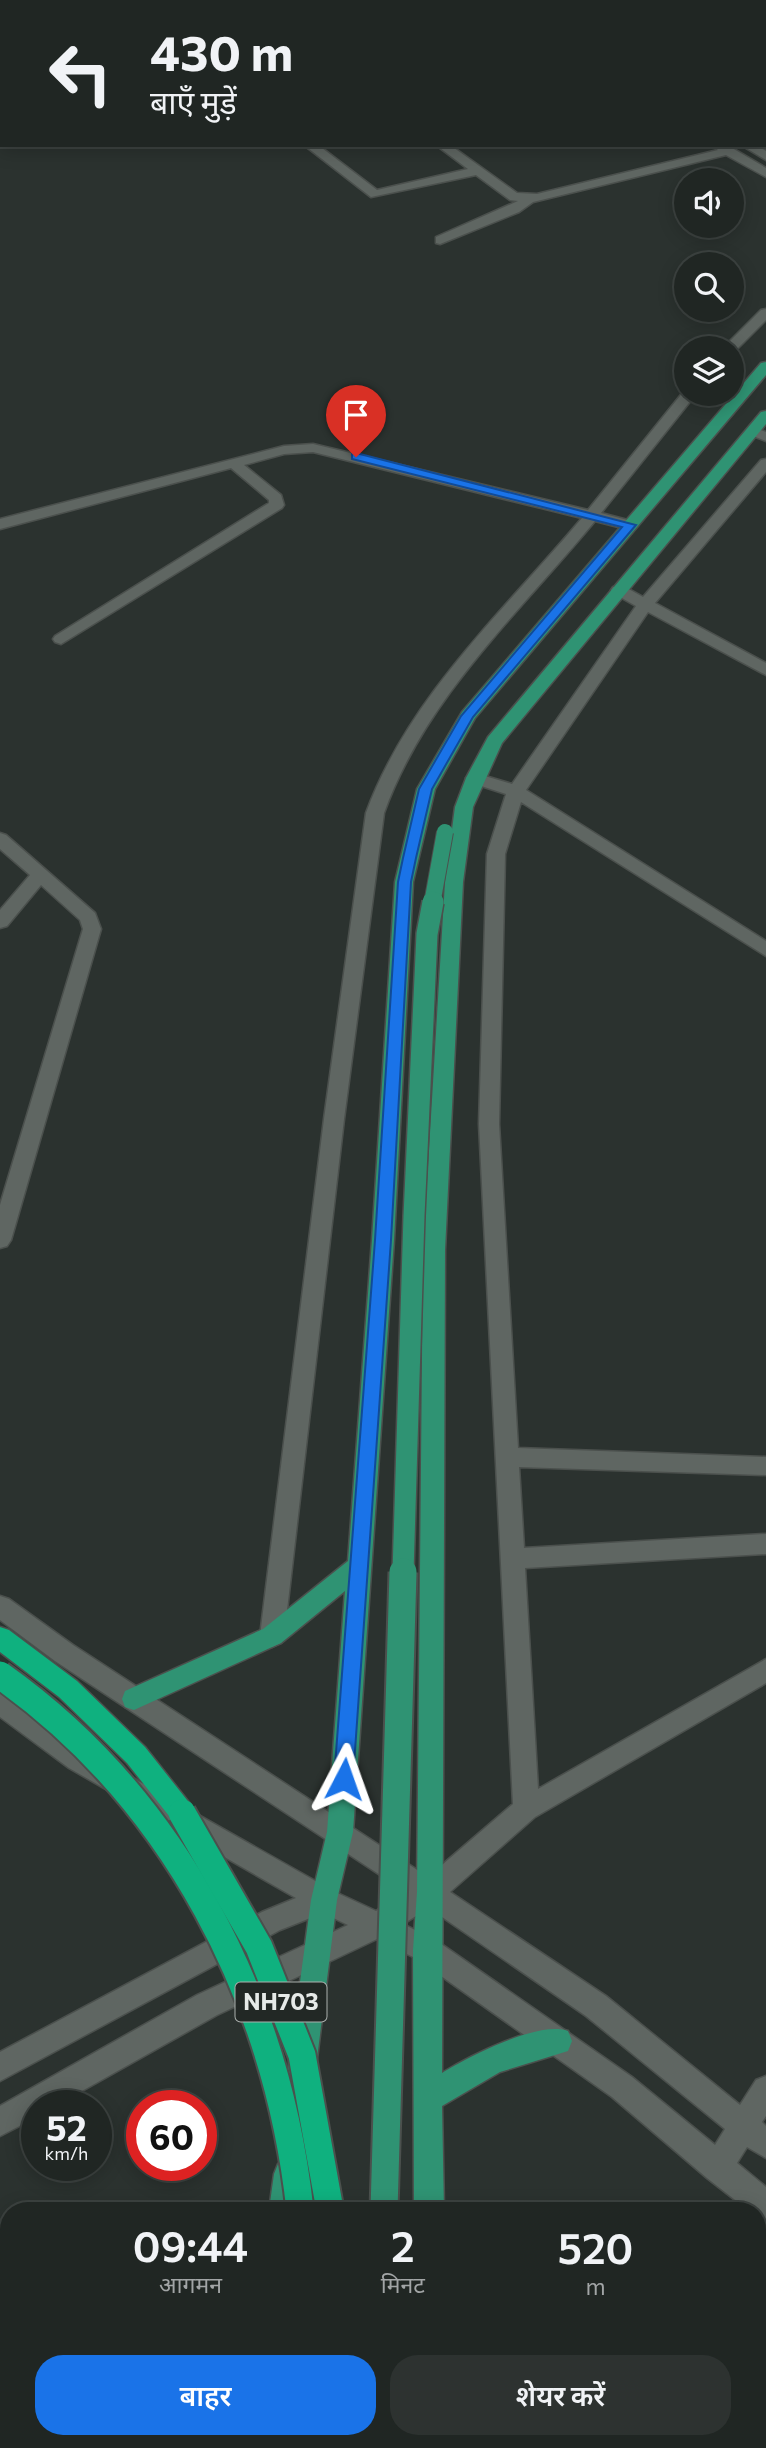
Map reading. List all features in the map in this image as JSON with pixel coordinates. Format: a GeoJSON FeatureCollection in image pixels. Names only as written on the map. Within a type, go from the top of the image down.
{"type":"FeatureCollection","features":[{"type":"Feature","properties":{"kind":"highway","name":"NH703"},"geometry":{"type":"LineString","coordinates":[[0,1639],[68,1689],[136,1755],[182,1813],[195,1835],[259,1947],[302,2055],[329,2202]]}},
{"type":"Feature","properties":{"kind":"highway","name":"NH703"},"geometry":{"type":"LineString","coordinates":[[0,1675],[52,1714],[114,1775],[174,1852],[207,1908],[243,1980],[273,2071],[298,2183],[299,2202]]}},
{"type":"Feature","properties":{"kind":"main road"},"geometry":{"type":"LineString","coordinates":[[285,2202],[324,1900],[340,1832],[383,1240],[404,882],[426,789],[468,716],[766,366]]}},
{"type":"Feature","properties":{"kind":"main road"},"geometry":{"type":"LineString","coordinates":[[429,2202],[427,1950],[430,1892],[434,1250],[454,882],[464,807],[475,778],[495,740],[619,590],[759,434],[766,415]]}},
{"type":"Feature","properties":{"kind":"main road"},"geometry":{"type":"LineString","coordinates":[[384,2202],[414,1203],[427,934],[444,832],[450,818],[464,807]]}},
{"type":"Feature","properties":{"kind":"main road"},"geometry":{"type":"LineString","coordinates":[[134,1699],[272,1636],[358,1567]]}},
{"type":"Feature","properties":{"kind":"main road"},"geometry":{"type":"LineString","coordinates":[[428,2099],[451,2082],[502,2055],[558,2041]]}},
{"type":"Feature","properties":{"kind":"street"},"geometry":{"type":"LineString","coordinates":[[313,147],[375,194],[477,171]]}},
{"type":"Feature","properties":{"kind":"street"},"geometry":{"type":"LineString","coordinates":[[445,147],[514,197],[530,199]]}},
{"type":"Feature","properties":{"kind":"street"},"geometry":{"type":"LineString","coordinates":[[750,147],[766,156]]}},
{"type":"Feature","properties":{"kind":"street"},"geometry":{"type":"LineString","coordinates":[[440,240],[515,209],[530,199],[723,148],[766,173]]}},
{"type":"Feature","properties":{"kind":"street"},"geometry":{"type":"LineString","coordinates":[[742,336],[766,313]]}},
{"type":"Feature","properties":{"kind":"street"},"geometry":{"type":"LineString","coordinates":[[272,1636],[334,1119],[376,813],[383,787],[422,715],[593,515],[679,406]]}},
{"type":"Feature","properties":{"kind":"street"},"geometry":{"type":"LineString","coordinates":[[0,524],[284,450],[313,448],[630,525]]}},
{"type":"Feature","properties":{"kind":"street"},"geometry":{"type":"LineString","coordinates":[[61,639],[277,505],[276,498],[233,463]]}},
{"type":"Feature","properties":{"kind":"street"},"geometry":{"type":"LineString","coordinates":[[526,1808],[489,1124],[496,855],[516,791],[645,605],[766,463]]}},
{"type":"Feature","properties":{"kind":"street"},"geometry":{"type":"LineString","coordinates":[[619,590],[766,670]]}},
{"type":"Feature","properties":{"kind":"street"},"geometry":{"type":"LineString","coordinates":[[475,778],[516,791],[766,950]]}},
{"type":"Feature","properties":{"kind":"street"},"geometry":{"type":"LineString","coordinates":[[0,839],[88,917],[92,929],[0,1240]]}},
{"type":"Feature","properties":{"kind":"street"},"geometry":{"type":"LineString","coordinates":[[0,922],[39,876]]}},
{"type":"Feature","properties":{"kind":"street"},"geometry":{"type":"LineString","coordinates":[[506,1457],[766,1466]]}},
{"type":"Feature","properties":{"kind":"street"},"geometry":{"type":"LineString","coordinates":[[512,1559],[766,1544]]}},
{"type":"Feature","properties":{"kind":"street"},"geometry":{"type":"LineString","coordinates":[[0,1606],[64,1653],[340,1832],[596,2006],[766,2144]]}},
{"type":"Feature","properties":{"kind":"street"},"geometry":{"type":"LineString","coordinates":[[0,2122],[207,2005],[378,1925],[430,1892],[526,1808],[766,1670]]}},
{"type":"Feature","properties":{"kind":"street"},"geometry":{"type":"LineString","coordinates":[[0,1703],[78,1760],[324,1900],[427,1950],[622,2087],[761,2202]]}},
{"type":"Feature","properties":{"kind":"street"},"geometry":{"type":"LineString","coordinates":[[0,2067],[271,1921],[324,1900]]}},
{"type":"Feature","properties":{"kind":"street"},"geometry":{"type":"LineString","coordinates":[[717,2168],[766,2090]]}},
{"type":"Feature","properties":{"kind":"route"},"geometry":{"type":"LineString","coordinates":[[344,1779],[383,1240],[404,882],[426,789],[468,716],[630,525],[356,457]]}}]}
